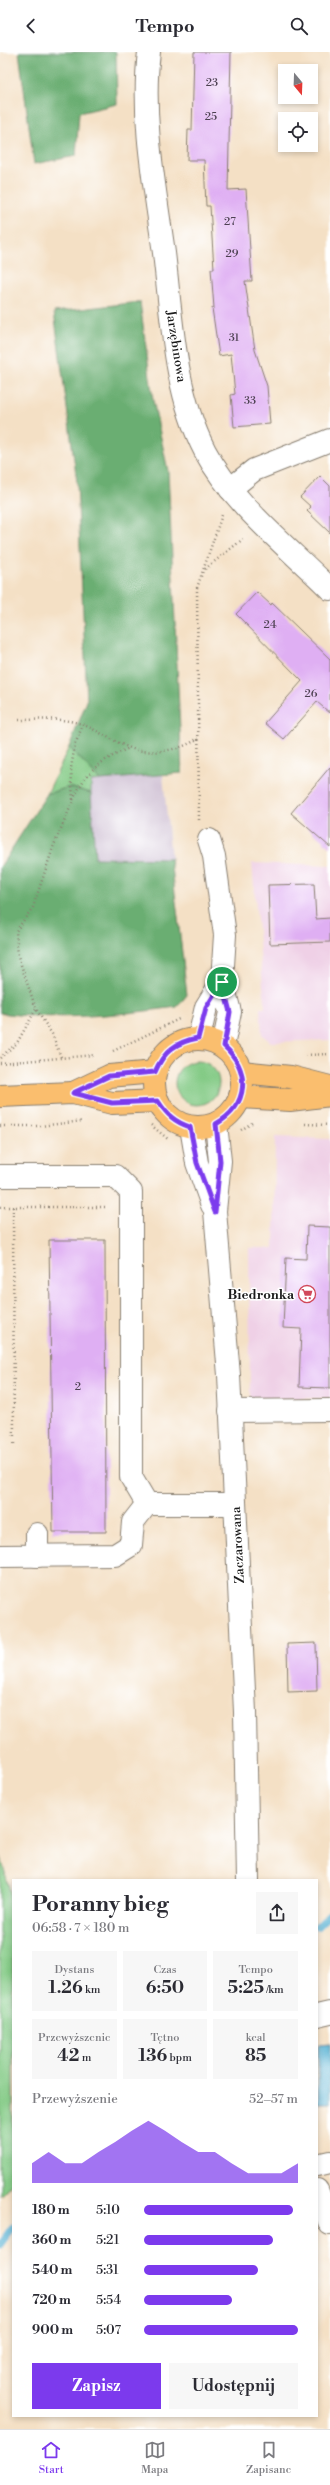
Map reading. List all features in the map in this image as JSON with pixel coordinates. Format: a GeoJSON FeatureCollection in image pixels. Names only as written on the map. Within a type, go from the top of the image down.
{"type":"FeatureCollection","features":[{"type":"Feature","properties":{"kind":"main road"},"geometry":{"type":"LineString","coordinates":[[198,1038],[212,1040],[224,1046],[232,1053],[242,1072],[243,1085],[235,1108],[227,1118],[216,1124],[204,1127],[190,1127],[177,1122],[166,1113],[158,1101],[154,1087],[155,1072],[161,1058],[171,1047],[184,1041],[198,1038]]}},
{"type":"Feature","properties":{"kind":"main road"},"geometry":{"type":"LineString","coordinates":[[73,1093],[109,1076],[155,1072]]}},
{"type":"Feature","properties":{"kind":"main road"},"geometry":{"type":"LineString","coordinates":[[242,1072],[291,1077],[330,1087]]}},
{"type":"Feature","properties":{"kind":"main road"},"geometry":{"type":"LineString","coordinates":[[0,1096],[73,1093],[112,1103],[158,1101]]}},
{"type":"Feature","properties":{"kind":"main road"},"geometry":{"type":"LineString","coordinates":[[240,1097],[290,1100],[330,1095]]}},
{"type":"Feature","properties":{"kind":"street","name":"Jarzębinowa"},"geometry":{"type":"LineString","coordinates":[[149,52],[146,72],[150,152],[179,373],[192,422],[205,452],[230,489],[330,589]]}},
{"type":"Feature","properties":{"kind":"street"},"geometry":{"type":"LineString","coordinates":[[230,489],[254,470],[330,440]]}},
{"type":"Feature","properties":{"kind":"street"},"geometry":{"type":"LineString","coordinates":[[204,831],[214,856],[226,935],[222,982],[230,1012],[224,1046]]}},
{"type":"Feature","properties":{"kind":"street"},"geometry":{"type":"LineString","coordinates":[[198,1038],[206,1008],[222,982]]}},
{"type":"Feature","properties":{"kind":"street","name":"Zaczarowana"},"geometry":{"type":"LineString","coordinates":[[216,1124],[220,1161],[215,1212],[230,1411],[235,1504],[245,1712],[248,1879]]}},
{"type":"Feature","properties":{"kind":"street","name":"Zaczarowana"},"geometry":{"type":"LineString","coordinates":[[190,1127],[197,1163],[215,1212]]}},
{"type":"Feature","properties":{"kind":"street"},"geometry":{"type":"LineString","coordinates":[[0,1176],[116,1176],[131,1192],[131,1477],[147,1504]]}},
{"type":"Feature","properties":{"kind":"street"},"geometry":{"type":"LineString","coordinates":[[230,1411],[330,1410]]}},
{"type":"Feature","properties":{"kind":"street"},"geometry":{"type":"LineString","coordinates":[[147,1504],[235,1504]]}},
{"type":"Feature","properties":{"kind":"street"},"geometry":{"type":"LineString","coordinates":[[0,1556],[115,1555],[131,1545],[133,1522],[147,1504]]}},
{"type":"Feature","properties":{"kind":"street"},"geometry":{"type":"LineString","coordinates":[[37,1534],[37,1556]]}},
{"type":"Feature","properties":{"kind":"street"},"geometry":{"type":"LineString","coordinates":[[318,2016],[330,2013]]}},
{"type":"Feature","properties":{"kind":"street"},"geometry":{"type":"LineString","coordinates":[[318,2165],[330,2162]]}},
{"type":"Feature","properties":{"kind":"street"},"geometry":{"type":"LineString","coordinates":[[318,2193],[330,2224]]}},
{"type":"Feature","properties":{"kind":"path"},"geometry":{"type":"LineString","coordinates":[[204,831],[199,738],[197,588],[230,489]]}},
{"type":"Feature","properties":{"kind":"path"},"geometry":{"type":"LineString","coordinates":[[202,573],[206,566],[244,538],[266,525]]}},
{"type":"Feature","properties":{"kind":"path"},"geometry":{"type":"LineString","coordinates":[[19,720],[64,721],[83,724],[129,748],[174,750],[188,746],[199,738]]}},
{"type":"Feature","properties":{"kind":"path"},"geometry":{"type":"LineString","coordinates":[[73,802],[71,768],[75,745],[83,724]]}},
{"type":"Feature","properties":{"kind":"path"},"geometry":{"type":"LineString","coordinates":[[61,1057],[52,1034],[36,1009],[18,956],[16,931],[33,907],[54,845],[82,780],[104,759],[129,748]]}},
{"type":"Feature","properties":{"kind":"path"},"geometry":{"type":"LineString","coordinates":[[107,1054],[185,1016],[197,1005],[206,1008]]}},
{"type":"Feature","properties":{"kind":"path"},"geometry":{"type":"LineString","coordinates":[[0,1058],[16,1043],[36,1009]]}},
{"type":"Feature","properties":{"kind":"path"},"geometry":{"type":"LineString","coordinates":[[0,1063],[99,1054]]}},
{"type":"Feature","properties":{"kind":"path"},"geometry":{"type":"LineString","coordinates":[[300,1055],[330,1054]]}},
{"type":"Feature","properties":{"kind":"path"},"geometry":{"type":"LineString","coordinates":[[0,1126],[40,1126],[84,1121]]}},
{"type":"Feature","properties":{"kind":"path"},"geometry":{"type":"LineString","coordinates":[[235,1133],[254,1121]]}},
{"type":"Feature","properties":{"kind":"path"},"geometry":{"type":"LineString","coordinates":[[147,1122],[171,1141]]}},
{"type":"Feature","properties":{"kind":"path"},"geometry":{"type":"LineString","coordinates":[[302,1124],[330,1125]]}},
{"type":"Feature","properties":{"kind":"path"},"geometry":{"type":"LineString","coordinates":[[13,1207],[14,1446]]}},
{"type":"Feature","properties":{"kind":"shaded area"},"geometry":{"type":"Polygon","coordinates":[[[163,775],[171,859],[95,858],[90,780],[163,775]]]}},
{"type":"Feature","properties":{"kind":"shaded area"},"geometry":{"type":"Polygon","coordinates":[[[252,863],[330,866],[330,1040],[271,1042],[262,1035],[260,1008],[265,1008],[252,863]]]}},
{"type":"Feature","properties":{"kind":"shaded area"},"geometry":{"type":"Polygon","coordinates":[[[275,1137],[330,1139],[330,1398],[250,1399],[249,1248],[274,1248],[275,1137]]]}},
{"type":"Feature","properties":{"kind":"green space"},"geometry":{"type":"Polygon","coordinates":[[[19,52],[116,52],[117,104],[79,113],[76,156],[34,164],[19,52]]]}},
{"type":"Feature","properties":{"kind":"green space"},"geometry":{"type":"Polygon","coordinates":[[[140,302],[153,400],[168,471],[182,773],[100,780],[69,747],[87,701],[77,482],[54,312],[140,302]]]}},
{"type":"Feature","properties":{"kind":"green space"},"geometry":{"type":"Polygon","coordinates":[[[69,747],[100,780],[91,781],[91,793],[69,787],[47,794],[69,747]]]}},
{"type":"Feature","properties":{"kind":"green space"},"geometry":{"type":"Polygon","coordinates":[[[69,787],[91,793],[95,858],[171,859],[187,995],[177,1007],[111,1015],[66,1017],[44,1017],[0,1013],[0,867],[47,794],[69,787]]]}},
{"type":"Feature","properties":{"kind":"green space"},"geometry":{"type":"Polygon","coordinates":[[[197,1061],[209,1065],[215,1071],[219,1083],[215,1095],[209,1101],[197,1105],[185,1101],[179,1095],[175,1083],[179,1071],[185,1065],[197,1061]]]}},
{"type":"Feature","properties":{"kind":"green space"},"geometry":{"type":"Polygon","coordinates":[[[0,1854],[12,1898],[12,2183],[0,2196],[0,1854]]]}},
{"type":"Feature","properties":{"kind":"water"},"geometry":{"type":"Polygon","coordinates":[[[330,2044],[330,2103],[318,2103],[318,2045],[330,2044]]]}},
{"type":"Feature","properties":{"kind":"building"},"geometry":{"type":"Polygon","coordinates":[[[194,52],[231,52],[228,190],[246,189],[252,281],[245,281],[255,350],[267,386],[270,424],[234,427],[231,395],[235,394],[231,354],[219,356],[212,308],[214,308],[211,269],[214,269],[210,206],[206,206],[204,160],[187,160],[188,130],[192,130],[194,52]]]}},
{"type":"Feature","properties":{"kind":"building"},"geometry":{"type":"Polygon","coordinates":[[[320,476],[330,486],[330,533],[307,511],[311,507],[300,497],[320,476]]]}},
{"type":"Feature","properties":{"kind":"building"},"geometry":{"type":"Polygon","coordinates":[[[257,592],[271,605],[272,603],[330,659],[330,713],[317,702],[284,739],[265,723],[302,681],[236,614],[257,592]]]}},
{"type":"Feature","properties":{"kind":"building"},"geometry":{"type":"Polygon","coordinates":[[[330,767],[330,847],[291,813],[330,767]]]}},
{"type":"Feature","properties":{"kind":"building"},"geometry":{"type":"Polygon","coordinates":[[[314,884],[316,919],[330,918],[330,942],[270,944],[268,885],[314,884]]]}},
{"type":"Feature","properties":{"kind":"building","name":"Biedronka"},"geometry":{"type":"Polygon","coordinates":[[[307,1226],[330,1227],[330,1388],[299,1387],[301,1329],[283,1328],[286,1258],[306,1259],[307,1226]]]}},
{"type":"Feature","properties":{"kind":"building"},"geometry":{"type":"Polygon","coordinates":[[[49,1240],[105,1240],[106,1532],[53,1532],[49,1240]]]}},
{"type":"Feature","properties":{"kind":"building"},"geometry":{"type":"Polygon","coordinates":[[[316,1643],[317,1691],[288,1692],[287,1644],[316,1643]]]}},
{"type":"Feature","properties":{"kind":"waterway"},"geometry":{"type":"LineString","coordinates":[[318,1926],[330,1914]]}},
{"type":"Feature","properties":{"kind":"waterway"},"geometry":{"type":"LineString","coordinates":[[0,2245],[12,2228]]}},
{"type":"Feature","properties":{"kind":"place","name":"Biedronka"},"geometry":{"type":"Point","coordinates":[307,1294]}},
{"type":"Feature","properties":{"kind":"route"},"geometry":{"type":"LineString","coordinates":[[222,982],[230,1012],[224,1046],[232,1053],[238,1062],[242,1072],[243,1085],[235,1108],[227,1118],[216,1124],[220,1161],[215,1212],[197,1163],[190,1127],[177,1122],[166,1113],[158,1101],[112,1103],[73,1093],[109,1076],[155,1072],[161,1058],[171,1047],[184,1041],[198,1038],[206,1008],[222,982]]}}]}
